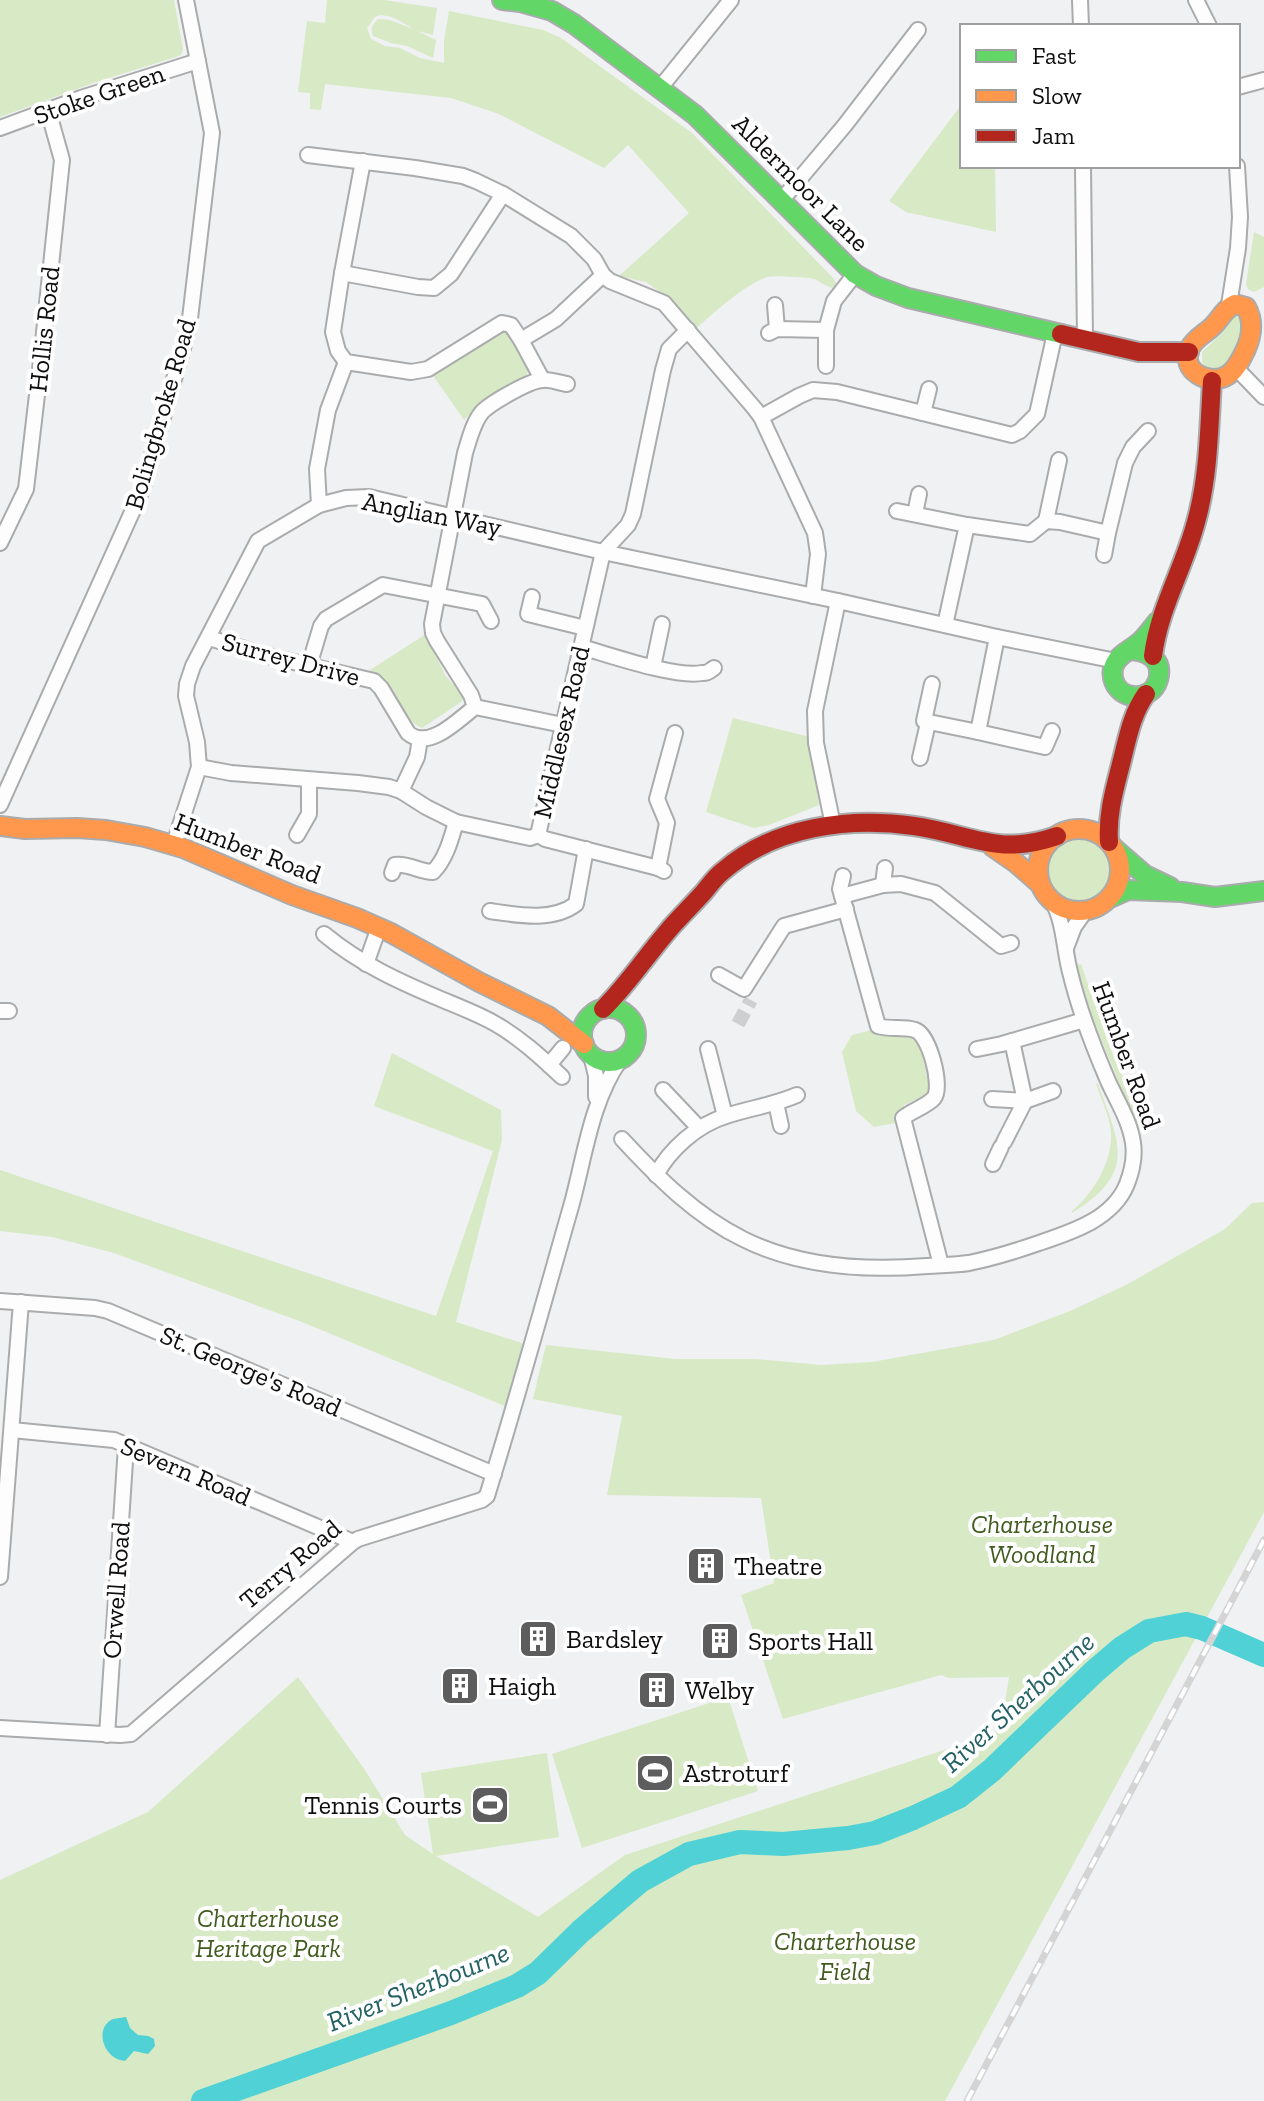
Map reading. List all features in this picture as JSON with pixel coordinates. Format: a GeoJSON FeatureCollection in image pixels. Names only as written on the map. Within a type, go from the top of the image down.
{"type":"FeatureCollection","features":[{"type":"Feature","properties":{"kind":"main road","name":"Aldermoor Lane"},"geometry":{"type":"LineString","coordinates":[[502,0],[540,3],[574,24],[660,88],[695,115],[855,274],[876,286],[908,298],[1139,352],[1189,352]]}},
{"type":"Feature","properties":{"kind":"main road"},"geometry":{"type":"LineString","coordinates":[[1229,305],[1257,305],[1252,324],[1256,343],[1227,377],[1212,381],[1196,375],[1191,368],[1189,352],[1192,343],[1213,327],[1229,305]]}},
{"type":"Feature","properties":{"kind":"main road"},"geometry":{"type":"LineString","coordinates":[[1153,656],[1159,618],[1199,514],[1212,381]]}},
{"type":"Feature","properties":{"kind":"main road"},"geometry":{"type":"LineString","coordinates":[[1128,734],[1126,704],[1113,679],[1113,670],[1123,656],[1147,636],[1159,618]]}},
{"type":"Feature","properties":{"kind":"main road"},"geometry":{"type":"LineString","coordinates":[[1121,692],[1132,696],[1146,694],[1153,690],[1160,675],[1153,656],[1138,649],[1123,656]]}},
{"type":"Feature","properties":{"kind":"main road"},"geometry":{"type":"LineString","coordinates":[[1110,898],[1119,876],[1119,862],[1112,846],[1109,812],[1128,734],[1146,694]]}},
{"type":"Feature","properties":{"kind":"main road"},"geometry":{"type":"LineString","coordinates":[[644,964],[633,993],[631,1018],[636,1039],[632,1051],[620,1060],[603,1062],[587,1049],[583,1027],[624,988],[673,925],[725,869],[746,854],[802,832],[866,822],[906,825],[1006,847],[1039,844],[1092,820],[1113,792]]}},
{"type":"Feature","properties":{"kind":"main road","name":"Humber Road"},"geometry":{"type":"LineString","coordinates":[[0,826],[16,829],[69,828],[143,836],[212,858],[291,894],[379,927],[524,1003],[565,1028],[587,1049]]}},
{"type":"Feature","properties":{"kind":"main road"},"geometry":{"type":"LineString","coordinates":[[1040,884],[1038,866],[1048,843],[1080,829],[1094,831],[1145,875],[1182,892]]}},
{"type":"Feature","properties":{"kind":"main road"},"geometry":{"type":"LineString","coordinates":[[984,842],[1003,852],[1040,884],[1053,902],[1066,909],[1086,910],[1128,890],[1215,897],[1264,891]]}},
{"type":"Feature","properties":{"kind":"main road","name":"Humber Road"},"geometry":{"type":"LineString","coordinates":[[524,1003],[572,1017],[596,1012]]}},
{"type":"Feature","properties":{"kind":"main road"},"geometry":{"type":"LineString","coordinates":[[596,1012],[617,1009],[631,1018]]}},
{"type":"Feature","properties":{"kind":"street","name":"Bolingbroke Road"},"geometry":{"type":"LineString","coordinates":[[0,805],[142,490],[189,327],[212,133],[186,0]]}},
{"type":"Feature","properties":{"kind":"street"},"geometry":{"type":"LineString","coordinates":[[660,88],[731,0]]}},
{"type":"Feature","properties":{"kind":"street"},"geometry":{"type":"LineString","coordinates":[[1080,0],[1081,24]]}},
{"type":"Feature","properties":{"kind":"street"},"geometry":{"type":"LineString","coordinates":[[1196,0],[1208,24]]}},
{"type":"Feature","properties":{"kind":"street"},"geometry":{"type":"LineString","coordinates":[[781,201],[845,125],[918,30]]}},
{"type":"Feature","properties":{"kind":"street","name":"Stoke Green"},"geometry":{"type":"LineString","coordinates":[[0,128],[198,61]]}},
{"type":"Feature","properties":{"kind":"street"},"geometry":{"type":"LineString","coordinates":[[1240,86],[1264,80]]}},
{"type":"Feature","properties":{"kind":"street","name":"Hollis Road"},"geometry":{"type":"LineString","coordinates":[[0,543],[26,489],[40,368],[62,160],[48,110]]}},
{"type":"Feature","properties":{"kind":"street"},"geometry":{"type":"LineString","coordinates":[[308,155],[465,177],[503,194],[571,236],[610,281],[664,303],[761,417],[815,533],[818,554],[813,596]]}},
{"type":"Feature","properties":{"kind":"street"},"geometry":{"type":"LineString","coordinates":[[363,161],[333,332],[338,351],[346,362],[387,370],[411,372],[428,369],[502,323],[511,325],[542,379]]}},
{"type":"Feature","properties":{"kind":"street"},"geometry":{"type":"LineString","coordinates":[[1083,168],[1085,340]]}},
{"type":"Feature","properties":{"kind":"street"},"geometry":{"type":"LineString","coordinates":[[1229,305],[1239,244],[1237,168]]}},
{"type":"Feature","properties":{"kind":"street"},"geometry":{"type":"LineString","coordinates":[[342,273],[434,288],[451,274],[503,194]]}},
{"type":"Feature","properties":{"kind":"street"},"geometry":{"type":"LineString","coordinates":[[826,366],[826,330],[834,301],[855,274]]}},
{"type":"Feature","properties":{"kind":"street"},"geometry":{"type":"LineString","coordinates":[[521,340],[556,319],[603,275]]}},
{"type":"Feature","properties":{"kind":"street"},"geometry":{"type":"LineString","coordinates":[[775,305],[773,331],[826,330]]}},
{"type":"Feature","properties":{"kind":"street","name":"Middlesex Road"},"geometry":{"type":"LineString","coordinates":[[538,835],[603,552],[628,525],[633,514],[669,349],[688,330]]}},
{"type":"Feature","properties":{"kind":"street"},"geometry":{"type":"LineString","coordinates":[[761,417],[813,390],[837,392],[1012,435],[1037,414],[1055,333]]}},
{"type":"Feature","properties":{"kind":"street"},"geometry":{"type":"LineString","coordinates":[[319,505],[317,469],[328,410],[346,362]]}},
{"type":"Feature","properties":{"kind":"street"},"geometry":{"type":"LineString","coordinates":[[1236,368],[1264,397]]}},
{"type":"Feature","properties":{"kind":"street"},"geometry":{"type":"LineString","coordinates":[[475,707],[471,695],[433,633],[432,624],[465,453],[471,433],[483,412],[518,389],[542,379],[567,384]]}},
{"type":"Feature","properties":{"kind":"street"},"geometry":{"type":"LineString","coordinates":[[923,413],[929,389]]}},
{"type":"Feature","properties":{"kind":"street"},"geometry":{"type":"LineString","coordinates":[[1104,555],[1125,463],[1133,447],[1148,431]]}},
{"type":"Feature","properties":{"kind":"street"},"geometry":{"type":"LineString","coordinates":[[897,511],[1030,534],[1046,521],[1059,460]]}},
{"type":"Feature","properties":{"kind":"street"},"geometry":{"type":"LineString","coordinates":[[915,514],[919,494]]}},
{"type":"Feature","properties":{"kind":"street","name":"Anglian Way"},"geometry":{"type":"LineString","coordinates":[[174,844],[199,767],[197,742],[186,696],[193,666],[258,541],[319,505],[346,498],[369,497],[603,552],[945,625]]}},
{"type":"Feature","properties":{"kind":"street"},"geometry":{"type":"LineString","coordinates":[[1046,521],[1108,533]]}},
{"type":"Feature","properties":{"kind":"street"},"geometry":{"type":"LineString","coordinates":[[967,525],[945,625],[997,637],[1123,656]]}},
{"type":"Feature","properties":{"kind":"street"},"geometry":{"type":"LineString","coordinates":[[309,666],[324,622],[378,586],[390,585],[482,604],[491,621]]}},
{"type":"Feature","properties":{"kind":"street","name":"Middlesex Road"},"geometry":{"type":"LineString","coordinates":[[532,597],[528,614],[585,628]]}},
{"type":"Feature","properties":{"kind":"street"},"geometry":{"type":"LineString","coordinates":[[833,825],[816,743],[815,711],[838,601]]}},
{"type":"Feature","properties":{"kind":"street"},"geometry":{"type":"LineString","coordinates":[[653,667],[662,624]]}},
{"type":"Feature","properties":{"kind":"street"},"geometry":{"type":"LineString","coordinates":[[978,732],[997,637]]}},
{"type":"Feature","properties":{"kind":"street","name":"Surrey Drive"},"geometry":{"type":"LineString","coordinates":[[209,638],[264,655],[374,681],[408,733],[420,739]]}},
{"type":"Feature","properties":{"kind":"street"},"geometry":{"type":"LineString","coordinates":[[581,647],[689,674],[706,673],[714,668]]}},
{"type":"Feature","properties":{"kind":"street"},"geometry":{"type":"LineString","coordinates":[[932,684],[924,721],[928,723],[978,732],[1048,753],[1052,731]]}},
{"type":"Feature","properties":{"kind":"street"},"geometry":{"type":"LineString","coordinates":[[401,791],[417,757],[420,739],[431,739],[475,707],[563,725]]}},
{"type":"Feature","properties":{"kind":"street"},"geometry":{"type":"LineString","coordinates":[[920,758],[928,723]]}},
{"type":"Feature","properties":{"kind":"street"},"geometry":{"type":"LineString","coordinates":[[199,767],[231,773],[378,785],[401,791],[456,822],[530,838],[538,835],[661,869],[667,823],[657,799],[675,733]]}},
{"type":"Feature","properties":{"kind":"street"},"geometry":{"type":"LineString","coordinates":[[297,835],[309,814],[309,780]]}},
{"type":"Feature","properties":{"kind":"street"},"geometry":{"type":"LineString","coordinates":[[392,873],[395,865],[401,864],[433,872],[446,852],[456,822]]}},
{"type":"Feature","properties":{"kind":"street"},"geometry":{"type":"LineString","coordinates":[[490,911],[526,916],[567,910],[576,904],[586,849]]}},
{"type":"Feature","properties":{"kind":"street"},"geometry":{"type":"LineString","coordinates":[[883,885],[885,868]]}},
{"type":"Feature","properties":{"kind":"street"},"geometry":{"type":"LineString","coordinates":[[843,876],[840,889],[878,1026],[916,1030],[923,1035],[933,1061],[938,1088],[934,1097],[903,1118],[941,1265]]}},
{"type":"Feature","properties":{"kind":"street"},"geometry":{"type":"LineString","coordinates":[[719,975],[747,995],[784,926],[883,885],[901,884],[935,893],[1001,946],[1011,943]]}},
{"type":"Feature","properties":{"kind":"street","name":"Humber Road"},"geometry":{"type":"LineString","coordinates":[[622,1139],[656,1175],[706,1216],[744,1239],[800,1260],[889,1269],[967,1263],[1006,1254],[1064,1234],[1103,1215],[1123,1194],[1133,1163],[1134,1144],[1084,1020],[1058,911],[1053,902]]}},
{"type":"Feature","properties":{"kind":"street"},"geometry":{"type":"LineString","coordinates":[[1066,948],[1074,927],[1086,910]]}},
{"type":"Feature","properties":{"kind":"street"},"geometry":{"type":"LineString","coordinates":[[366,964],[379,927]]}},
{"type":"Feature","properties":{"kind":"street"},"geometry":{"type":"LineString","coordinates":[[324,934],[366,964],[398,981],[494,1022],[562,1077]]}},
{"type":"Feature","properties":{"kind":"street"},"geometry":{"type":"LineString","coordinates":[[977,1049],[1084,1020]]}},
{"type":"Feature","properties":{"kind":"street"},"geometry":{"type":"LineString","coordinates":[[993,1164],[1025,1101],[1012,1041]]}},
{"type":"Feature","properties":{"kind":"street"},"geometry":{"type":"LineString","coordinates":[[549,1065],[563,1048]]}},
{"type":"Feature","properties":{"kind":"street","name":"Terry Road"},"geometry":{"type":"LineString","coordinates":[[587,1049],[596,1076],[594,1114]]}},
{"type":"Feature","properties":{"kind":"street"},"geometry":{"type":"LineString","coordinates":[[708,1049],[725,1116]]}},
{"type":"Feature","properties":{"kind":"street","name":"Terry Road"},"geometry":{"type":"LineString","coordinates":[[0,1728],[128,1735],[353,1542],[487,1496],[514,1410],[594,1114],[606,1083],[620,1060]]}},
{"type":"Feature","properties":{"kind":"street"},"geometry":{"type":"LineString","coordinates":[[663,1090],[699,1128]]}},
{"type":"Feature","properties":{"kind":"street"},"geometry":{"type":"LineString","coordinates":[[992,1099],[1025,1101],[1053,1091]]}},
{"type":"Feature","properties":{"kind":"street"},"geometry":{"type":"LineString","coordinates":[[656,1175],[664,1161],[699,1128],[725,1116],[797,1095]]}},
{"type":"Feature","properties":{"kind":"street"},"geometry":{"type":"LineString","coordinates":[[776,1103],[781,1126]]}},
{"type":"Feature","properties":{"kind":"street","name":"St. George's Road"},"geometry":{"type":"LineString","coordinates":[[0,1301],[108,1311],[494,1474]]}},
{"type":"Feature","properties":{"kind":"street"},"geometry":{"type":"LineString","coordinates":[[0,1577],[21,1302]]}},
{"type":"Feature","properties":{"kind":"street","name":"Severn Road"},"geometry":{"type":"LineString","coordinates":[[12,1430],[114,1440],[353,1542]]}},
{"type":"Feature","properties":{"kind":"street","name":"Orwell Road"},"geometry":{"type":"LineString","coordinates":[[107,1735],[126,1446]]}},
{"type":"Feature","properties":{"kind":"green space"},"geometry":{"type":"Polygon","coordinates":[[[0,0],[174,0],[183,49],[181,55],[173,58],[0,117],[0,0]]]}},
{"type":"Feature","properties":{"kind":"green space"},"geometry":{"type":"Polygon","coordinates":[[[327,0],[384,0],[437,8],[433,35],[417,31],[436,40],[433,58],[373,36],[372,27],[378,19],[413,29],[395,18],[375,17],[367,28],[371,39],[385,46],[444,63],[449,11],[543,30],[561,38],[692,133],[836,284],[833,288],[810,278],[767,277],[740,293],[696,329],[646,282],[619,276],[689,213],[628,145],[604,168],[499,114],[451,98],[325,84],[321,110],[310,109],[310,93],[298,92],[307,21],[325,23],[327,0]]]}},
{"type":"Feature","properties":{"kind":"green space"},"geometry":{"type":"Polygon","coordinates":[[[960,107],[960,168],[995,168],[996,232],[906,212],[889,201],[960,107]]]}},
{"type":"Feature","properties":{"kind":"green space"},"geometry":{"type":"Polygon","coordinates":[[[1254,232],[1264,237],[1264,287],[1254,292],[1246,284],[1254,232]]]}},
{"type":"Feature","properties":{"kind":"green space"},"geometry":{"type":"Polygon","coordinates":[[[1239,312],[1243,320],[1232,359],[1222,371],[1212,372],[1202,363],[1202,352],[1239,312]]]}},
{"type":"Feature","properties":{"kind":"green space"},"geometry":{"type":"Polygon","coordinates":[[[499,331],[506,331],[528,371],[525,379],[474,410],[464,420],[432,374],[499,331]]]}},
{"type":"Feature","properties":{"kind":"green space"},"geometry":{"type":"Polygon","coordinates":[[[426,634],[445,675],[464,697],[422,728],[407,716],[370,670],[426,634]]]}},
{"type":"Feature","properties":{"kind":"green space"},"geometry":{"type":"Polygon","coordinates":[[[733,718],[810,737],[819,805],[754,828],[706,812],[733,718]]]}},
{"type":"Feature","properties":{"kind":"green space"},"geometry":{"type":"Polygon","coordinates":[[[1079,838],[1091,840],[1102,847],[1109,858],[1109,882],[1102,893],[1091,900],[1079,902],[1067,900],[1056,893],[1049,882],[1047,870],[1049,858],[1056,847],[1067,840],[1079,838]]]}},
{"type":"Feature","properties":{"kind":"green space"},"geometry":{"type":"Polygon","coordinates":[[[1081,964],[1108,1043],[1145,1127],[1138,1129],[1093,1019],[1076,965],[1081,964]]]}},
{"type":"Feature","properties":{"kind":"green space"},"geometry":{"type":"Polygon","coordinates":[[[876,1029],[879,1036],[910,1034],[919,1040],[930,1091],[904,1105],[901,1122],[874,1127],[856,1111],[842,1052],[852,1035],[876,1029]]]}},
{"type":"Feature","properties":{"kind":"green space"},"geometry":{"type":"Polygon","coordinates":[[[392,1053],[501,1110],[502,1140],[456,1322],[525,1344],[507,1407],[302,1322],[114,1253],[52,1237],[0,1231],[0,1170],[436,1316],[493,1151],[374,1106],[392,1053]]]}},
{"type":"Feature","properties":{"kind":"green space"},"geometry":{"type":"Polygon","coordinates":[[[1096,1083],[1112,1124],[1118,1156],[1115,1171],[1107,1185],[1072,1213],[1100,1176],[1109,1155],[1109,1121],[1096,1083]]]}},
{"type":"Feature","properties":{"kind":"green space","name":"Charterhouse Heritage Park"},"geometry":{"type":"Polygon","coordinates":[[[1264,1202],[1264,1512],[945,2101],[0,2101],[0,1880],[148,1812],[298,1677],[365,1770],[405,1835],[433,1854],[421,1773],[547,1753],[559,1837],[436,1856],[538,1917],[625,1855],[987,1736],[1001,1728],[1009,1677],[949,1678],[941,1675],[783,1719],[741,1595],[774,1583],[761,1498],[607,1495],[622,1416],[533,1399],[546,1345],[675,1359],[756,1359],[821,1365],[872,1362],[994,1340],[1070,1311],[1126,1285],[1225,1229],[1252,1203],[1264,1202]]]}},
{"type":"Feature","properties":{"kind":"green space","name":"Astroturf"},"geometry":{"type":"Polygon","coordinates":[[[728,1697],[758,1791],[582,1848],[552,1754],[728,1697]]]}},
{"type":"Feature","properties":{"kind":"water"},"geometry":{"type":"Polygon","coordinates":[[[126,2017],[130,2028],[138,2035],[154,2039],[155,2046],[148,2054],[134,2051],[125,2061],[111,2055],[102,2036],[107,2023],[126,2017]]]}},
{"type":"Feature","properties":{"kind":"waterway","name":"River Sherbourne"},"geometry":{"type":"LineString","coordinates":[[203,2101],[451,2013],[517,1986],[538,1973],[640,1881],[689,1854],[740,1842],[783,1844],[875,1833],[958,1797],[992,1770],[1095,1671],[1122,1648],[1149,1631],[1186,1624],[1264,1655]]}},
{"type":"Feature","properties":{"kind":"tunnel"},"geometry":{"type":"LineString","coordinates":[[738,1024],[751,1000]]}},
{"type":"Feature","properties":{"kind":"railway"},"geometry":{"type":"LineString","coordinates":[[967,2101],[1264,1540]]}},
{"type":"Feature","properties":{"kind":"traffic: fast"},"geometry":{"type":"LineString","coordinates":[[502,0],[552,11],[574,24],[695,115],[855,274],[908,298],[1061,334]]}},
{"type":"Feature","properties":{"kind":"traffic: fast"},"geometry":{"type":"LineString","coordinates":[[1130,650],[1148,654],[1159,667],[1154,687],[1142,696],[1128,695],[1116,686],[1114,665],[1157,622]]}},
{"type":"Feature","properties":{"kind":"traffic: fast"},"geometry":{"type":"LineString","coordinates":[[1115,849],[1145,875],[1170,887]]}},
{"type":"Feature","properties":{"kind":"traffic: fast"},"geometry":{"type":"LineString","coordinates":[[1110,898],[1128,890],[1215,897],[1264,891]]}},
{"type":"Feature","properties":{"kind":"traffic: fast"},"geometry":{"type":"LineString","coordinates":[[609,1008],[628,1016],[636,1035],[628,1054],[609,1062],[590,1054],[582,1035],[590,1016],[609,1008]]}},
{"type":"Feature","properties":{"kind":"traffic: slow"},"geometry":{"type":"LineString","coordinates":[[1235,304],[1246,307],[1249,312],[1251,328],[1246,349],[1228,375],[1213,379],[1198,375],[1189,364],[1190,348],[1235,304]]}},
{"type":"Feature","properties":{"kind":"traffic: slow"},"geometry":{"type":"LineString","coordinates":[[0,826],[106,830],[183,848],[391,933],[548,1016],[584,1044]]}},
{"type":"Feature","properties":{"kind":"traffic: slow"},"geometry":{"type":"LineString","coordinates":[[1079,829],[1095,832],[1108,841],[1117,854],[1120,870],[1117,886],[1108,899],[1095,908],[1079,911],[1063,908],[1050,899],[1041,886],[1038,870],[1041,854],[1050,841],[1063,832],[1079,829]]}},
{"type":"Feature","properties":{"kind":"traffic: slow"},"geometry":{"type":"LineString","coordinates":[[993,847],[1040,884]]}},
{"type":"Feature","properties":{"kind":"traffic: jam"},"geometry":{"type":"LineString","coordinates":[[1061,334],[1139,352],[1189,352]]}},
{"type":"Feature","properties":{"kind":"traffic: jam"},"geometry":{"type":"LineString","coordinates":[[1153,656],[1161,621],[1191,539],[1204,487],[1212,381]]}},
{"type":"Feature","properties":{"kind":"traffic: jam"},"geometry":{"type":"LineString","coordinates":[[1109,842],[1110,811],[1117,781],[1131,726],[1146,694]]}},
{"type":"Feature","properties":{"kind":"traffic: jam"},"geometry":{"type":"LineString","coordinates":[[603,1009],[720,873],[743,856],[789,835],[814,828],[864,823],[914,826],[1000,844],[1036,842],[1057,836]]}},
{"type":"Feature","properties":{"kind":"place","name":"Theatre"},"geometry":{"type":"Point","coordinates":[706,1566]}},
{"type":"Feature","properties":{"kind":"place","name":"Bardsley"},"geometry":{"type":"Point","coordinates":[538,1639]}},
{"type":"Feature","properties":{"kind":"place","name":"Sports Hall"},"geometry":{"type":"Point","coordinates":[720,1641]}},
{"type":"Feature","properties":{"kind":"place","name":"Haigh"},"geometry":{"type":"Point","coordinates":[460,1686]}},
{"type":"Feature","properties":{"kind":"place","name":"Welby"},"geometry":{"type":"Point","coordinates":[657,1690]}},
{"type":"Feature","properties":{"kind":"place","name":"Astroturf"},"geometry":{"type":"Point","coordinates":[655,1773]}},
{"type":"Feature","properties":{"kind":"place","name":"Tennis Courts"},"geometry":{"type":"Point","coordinates":[490,1805]}},
{"type":"Feature","properties":{"kind":"park label","name":"Charterhouse Woodland"},"geometry":{"type":"Point","coordinates":[1042,1539]}},
{"type":"Feature","properties":{"kind":"park label","name":"Charterhouse Field"},"geometry":{"type":"Point","coordinates":[845,1956]}}]}
